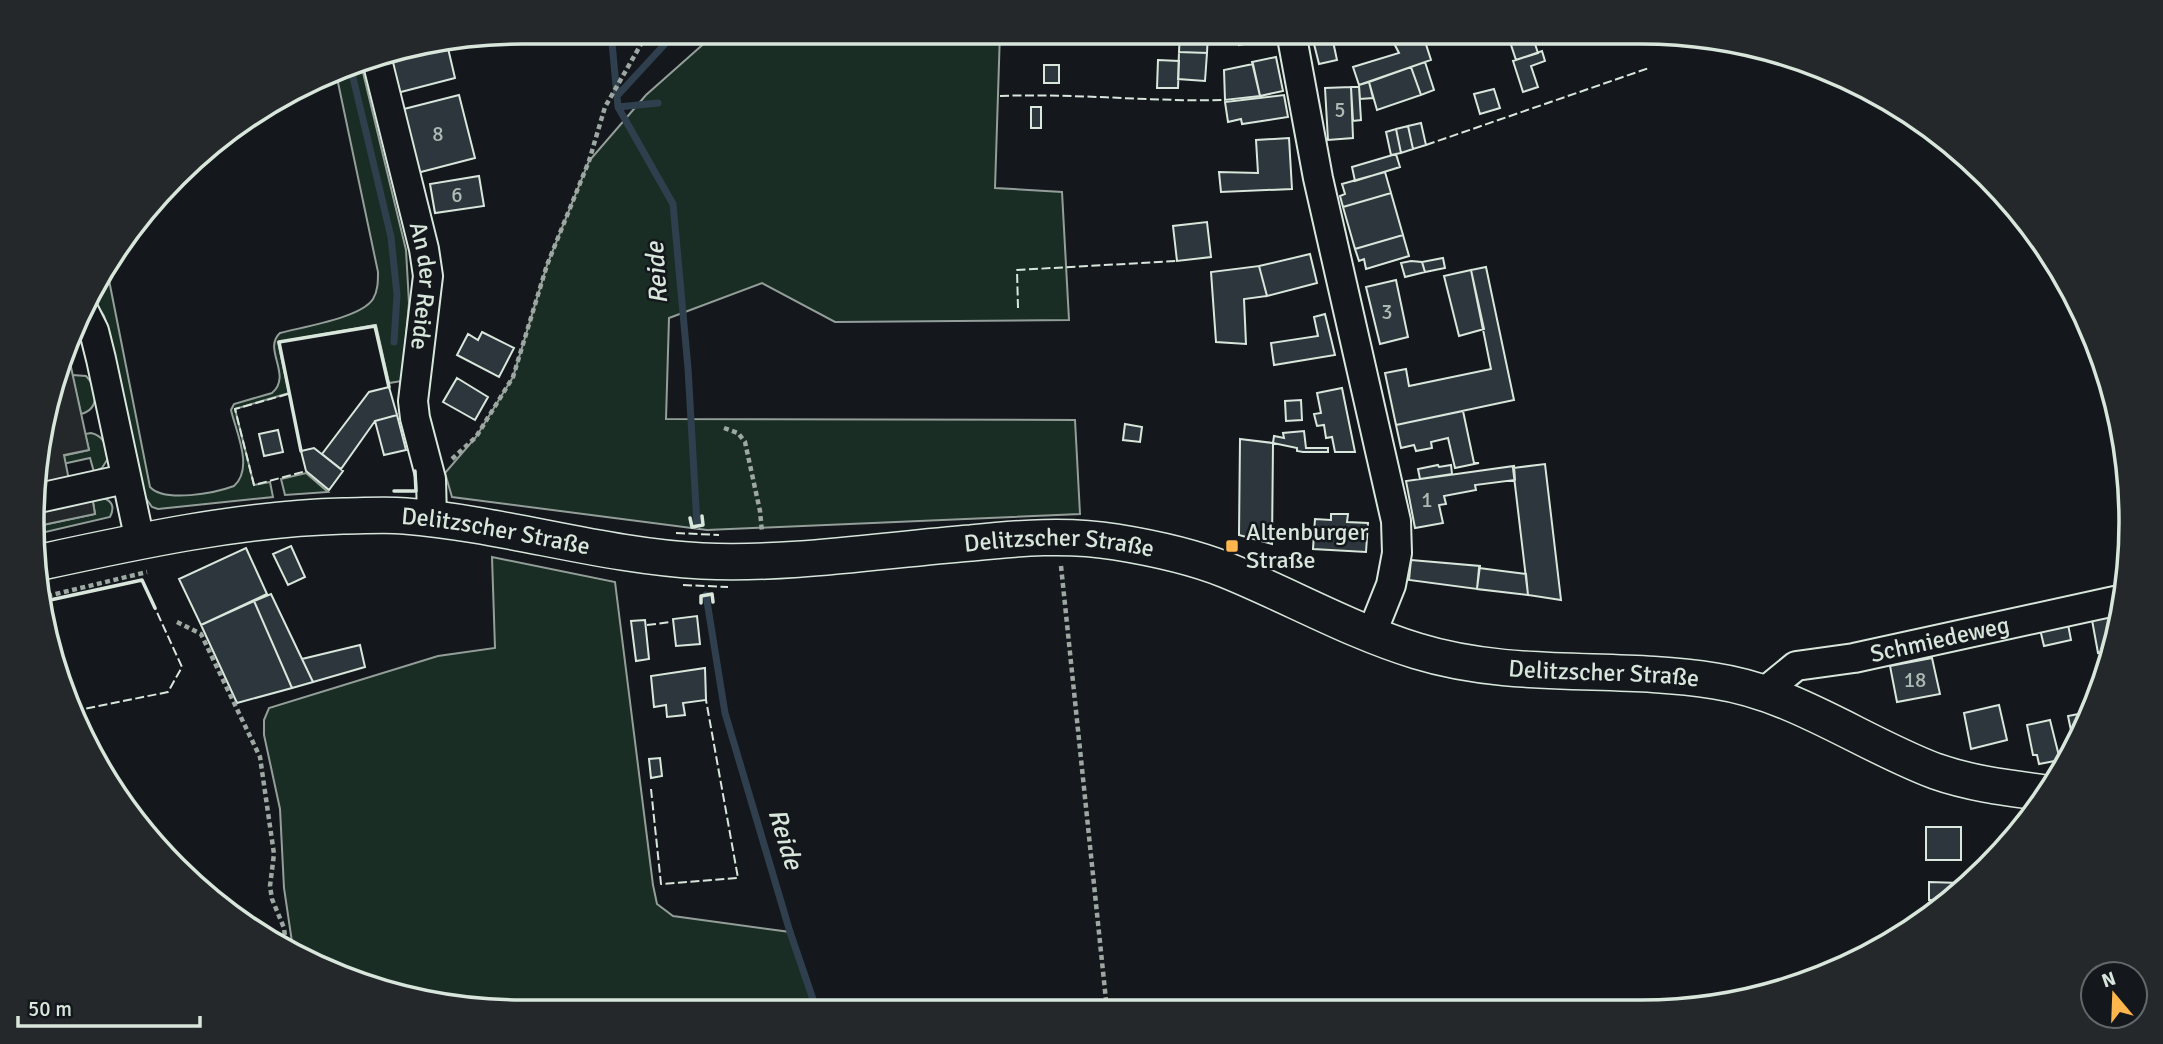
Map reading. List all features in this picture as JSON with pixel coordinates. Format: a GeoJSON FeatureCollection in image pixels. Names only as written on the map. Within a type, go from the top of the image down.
{"type":"FeatureCollection","features":[{"type":"Feature","properties":{"kind":"main road","name":"Delitzscher Straße"},"geometry":{"type":"LineString","coordinates":[[46,561],[213,528],[284,519],[398,515],[630,554],[702,561],[764,561],[1016,539],[1109,541],[1155,549],[1225,570],[1371,635],[1421,652],[1509,668],[1584,673],[1625,672],[1717,681],[1763,693],[1810,712],[1932,770],[1982,785],[2036,792]]}},
{"type":"Feature","properties":{"kind":"street"},"geometry":{"type":"LineString","coordinates":[[1293,44],[1318,178],[1396,521],[1397,553],[1391,584],[1371,635]]}},
{"type":"Feature","properties":{"kind":"street","name":"An der Reide"},"geometry":{"type":"LineString","coordinates":[[378,66],[424,249],[428,275],[413,401],[431,479],[432,519]]}},
{"type":"Feature","properties":{"kind":"street"},"geometry":{"type":"LineString","coordinates":[[89,320],[94,331],[140,541]]}},
{"type":"Feature","properties":{"kind":"street"},"geometry":{"type":"LineString","coordinates":[[45,497],[125,479]]}},
{"type":"Feature","properties":{"kind":"street","name":"Schmiedeweg"},"geometry":{"type":"LineString","coordinates":[[1763,693],[1796,666],[1854,658],[2112,602]]}},
{"type":"Feature","properties":{"kind":"path"},"geometry":{"type":"LineString","coordinates":[[431,479],[476,437],[513,377],[547,265],[589,161],[605,107],[641,44]]}},
{"type":"Feature","properties":{"kind":"path"},"geometry":{"type":"LineString","coordinates":[[724,428],[738,433],[745,442],[760,511],[764,561]]}},
{"type":"Feature","properties":{"kind":"path"},"geometry":{"type":"LineString","coordinates":[[1072,562],[1060,561],[1106,1000]]}},
{"type":"Feature","properties":{"kind":"path"},"geometry":{"type":"LineString","coordinates":[[177,622],[201,634],[260,757],[274,854],[270,887],[285,937]]}},
{"type":"Feature","properties":{"kind":"green space"},"geometry":{"type":"Polygon","coordinates":[[[703,44],[1000,44],[995,188],[1062,192],[1069,320],[835,322],[762,283],[669,318],[666,419],[1075,420],[1080,514],[707,530],[452,497],[445,473],[476,437],[513,377],[547,265],[589,161],[646,95],[703,44]]]}},
{"type":"Feature","properties":{"kind":"green space"},"geometry":{"type":"Polygon","coordinates":[[[363,71],[406,250],[409,303],[402,381],[389,383],[376,325],[278,342],[289,393],[235,409],[254,485],[270,482],[273,497],[158,509],[152,507],[145,497],[109,331],[96,304],[109,281],[150,487],[157,492],[178,496],[203,494],[234,486],[243,470],[243,460],[231,410],[234,404],[272,393],[278,386],[280,378],[275,339],[280,333],[344,317],[366,306],[376,293],[378,272],[338,81],[363,71]]]}},
{"type":"Feature","properties":{"kind":"green space"},"geometry":{"type":"Polygon","coordinates":[[[72,375],[86,376],[95,392],[91,408],[81,414],[72,375]]]}},
{"type":"Feature","properties":{"kind":"green space"},"geometry":{"type":"Polygon","coordinates":[[[91,433],[99,437],[106,447],[107,460],[102,468],[94,472],[90,458],[47,467],[48,459],[89,450],[85,434],[91,433]]]}},
{"type":"Feature","properties":{"kind":"green space"},"geometry":{"type":"Polygon","coordinates":[[[306,473],[328,492],[285,495],[281,479],[306,473]]]}},
{"type":"Feature","properties":{"kind":"green space"},"geometry":{"type":"Polygon","coordinates":[[[92,496],[109,501],[112,507],[110,517],[44,532],[44,525],[95,514],[92,496]]]}},
{"type":"Feature","properties":{"kind":"green space"},"geometry":{"type":"Polygon","coordinates":[[[492,557],[615,582],[657,904],[673,916],[790,932],[813,1000],[522,1000],[460,996],[368,975],[292,941],[284,888],[280,809],[264,735],[264,720],[269,708],[438,656],[495,648],[492,557]]]}},
{"type":"Feature","properties":{"kind":"shaded area"},"geometry":{"type":"Polygon","coordinates":[[[70,364],[89,450],[64,455],[69,480],[46,485],[53,429],[70,364]]]}},
{"type":"Feature","properties":{"kind":"shaded area"},"geometry":{"type":"Polygon","coordinates":[[[92,496],[95,514],[44,525],[44,507],[92,496]]]}},
{"type":"Feature","properties":{"kind":"building"},"geometry":{"type":"Polygon","coordinates":[[[1179,44],[1207,44],[1207,53],[1179,52],[1179,44]]]}},
{"type":"Feature","properties":{"kind":"building"},"geometry":{"type":"Polygon","coordinates":[[[1314,44],[1334,44],[1337,60],[1319,64],[1314,44]]]}},
{"type":"Feature","properties":{"kind":"building"},"geometry":{"type":"Polygon","coordinates":[[[1394,44],[1426,44],[1431,60],[1359,85],[1353,67],[1399,53],[1394,44]]]}},
{"type":"Feature","properties":{"kind":"building"},"geometry":{"type":"Polygon","coordinates":[[[1511,44],[1535,44],[1538,53],[1516,60],[1511,44]]]}},
{"type":"Feature","properties":{"kind":"building"},"geometry":{"type":"Polygon","coordinates":[[[448,50],[455,78],[397,93],[389,63],[448,50]]]}},
{"type":"Feature","properties":{"kind":"building"},"geometry":{"type":"Polygon","coordinates":[[[1542,51],[1545,61],[1531,66],[1538,87],[1523,92],[1513,61],[1542,51]]]}},
{"type":"Feature","properties":{"kind":"building"},"geometry":{"type":"Polygon","coordinates":[[[1179,52],[1207,53],[1205,81],[1178,79],[1179,52]]]}},
{"type":"Feature","properties":{"kind":"building"},"geometry":{"type":"Polygon","coordinates":[[[1276,57],[1283,91],[1260,96],[1252,62],[1276,57]]]}},
{"type":"Feature","properties":{"kind":"building"},"geometry":{"type":"Polygon","coordinates":[[[1158,60],[1179,61],[1178,88],[1157,88],[1158,60]]]}},
{"type":"Feature","properties":{"kind":"building"},"geometry":{"type":"Polygon","coordinates":[[[1425,62],[1434,90],[1421,95],[1411,67],[1425,62]]]}},
{"type":"Feature","properties":{"kind":"building"},"geometry":{"type":"Polygon","coordinates":[[[1253,64],[1260,96],[1225,100],[1224,70],[1253,64]]]}},
{"type":"Feature","properties":{"kind":"building"},"geometry":{"type":"Polygon","coordinates":[[[1044,65],[1059,65],[1059,83],[1044,83],[1044,65]]]}},
{"type":"Feature","properties":{"kind":"building"},"geometry":{"type":"Polygon","coordinates":[[[1411,67],[1421,95],[1377,110],[1369,82],[1411,67]]]}},
{"type":"Feature","properties":{"kind":"building"},"geometry":{"type":"Polygon","coordinates":[[[1369,82],[1373,98],[1360,99],[1359,85],[1369,82]]]}},
{"type":"Feature","properties":{"kind":"building"},"geometry":{"type":"Polygon","coordinates":[[[1351,87],[1359,87],[1361,120],[1353,121],[1351,87]]]}},
{"type":"Feature","properties":{"kind":"building"},"geometry":{"type":"Polygon","coordinates":[[[1351,87],[1353,138],[1328,140],[1325,88],[1351,87]]]}},
{"type":"Feature","properties":{"kind":"building"},"geometry":{"type":"Polygon","coordinates":[[[1494,89],[1500,108],[1480,114],[1474,94],[1494,89]]]}},
{"type":"Feature","properties":{"kind":"building"},"geometry":{"type":"Polygon","coordinates":[[[459,95],[475,158],[417,173],[400,110],[459,95]]]}},
{"type":"Feature","properties":{"kind":"building"},"geometry":{"type":"Polygon","coordinates":[[[1284,95],[1288,117],[1242,124],[1241,119],[1228,122],[1225,102],[1284,95]]]}},
{"type":"Feature","properties":{"kind":"building"},"geometry":{"type":"Polygon","coordinates":[[[1031,107],[1041,107],[1041,128],[1031,128],[1031,107]]]}},
{"type":"Feature","properties":{"kind":"building"},"geometry":{"type":"Polygon","coordinates":[[[1421,123],[1426,145],[1413,149],[1408,126],[1421,123]]]}},
{"type":"Feature","properties":{"kind":"building"},"geometry":{"type":"Polygon","coordinates":[[[1408,126],[1413,149],[1401,153],[1396,129],[1408,126]]]}},
{"type":"Feature","properties":{"kind":"building"},"geometry":{"type":"Polygon","coordinates":[[[1396,129],[1401,153],[1391,155],[1386,132],[1396,129]]]}},
{"type":"Feature","properties":{"kind":"building"},"geometry":{"type":"Polygon","coordinates":[[[1289,138],[1292,189],[1221,192],[1219,172],[1258,173],[1256,140],[1289,138]]]}},
{"type":"Feature","properties":{"kind":"building"},"geometry":{"type":"Polygon","coordinates":[[[1396,154],[1400,167],[1355,181],[1352,167],[1396,154]]]}},
{"type":"Feature","properties":{"kind":"building"},"geometry":{"type":"Polygon","coordinates":[[[1385,172],[1391,193],[1343,207],[1340,196],[1345,194],[1342,184],[1385,172]]]}},
{"type":"Feature","properties":{"kind":"building"},"geometry":{"type":"Polygon","coordinates":[[[479,176],[484,206],[435,213],[430,184],[479,176]]]}},
{"type":"Feature","properties":{"kind":"building"},"geometry":{"type":"Polygon","coordinates":[[[1391,193],[1403,235],[1355,249],[1343,207],[1391,193]]]}},
{"type":"Feature","properties":{"kind":"building"},"geometry":{"type":"Polygon","coordinates":[[[1207,222],[1211,257],[1177,261],[1173,226],[1207,222]]]}},
{"type":"Feature","properties":{"kind":"building"},"geometry":{"type":"Polygon","coordinates":[[[1403,235],[1409,256],[1366,269],[1364,259],[1359,261],[1355,249],[1403,235]]]}},
{"type":"Feature","properties":{"kind":"building"},"geometry":{"type":"Polygon","coordinates":[[[1310,254],[1317,283],[1267,296],[1259,266],[1310,254]]]}},
{"type":"Feature","properties":{"kind":"building"},"geometry":{"type":"Polygon","coordinates":[[[1443,258],[1445,268],[1425,272],[1422,262],[1443,258]]]}},
{"type":"Feature","properties":{"kind":"building"},"geometry":{"type":"Polygon","coordinates":[[[1422,262],[1425,272],[1405,277],[1401,263],[1422,262]]]}},
{"type":"Feature","properties":{"kind":"building"},"geometry":{"type":"Polygon","coordinates":[[[1259,266],[1267,296],[1244,299],[1246,344],[1216,342],[1211,272],[1259,266]]]}},
{"type":"Feature","properties":{"kind":"building"},"geometry":{"type":"Polygon","coordinates":[[[1486,267],[1514,400],[1396,425],[1385,373],[1406,369],[1409,386],[1491,369],[1471,270],[1486,267]]]}},
{"type":"Feature","properties":{"kind":"building"},"geometry":{"type":"Polygon","coordinates":[[[1471,270],[1484,329],[1459,336],[1444,276],[1471,270]]]}},
{"type":"Feature","properties":{"kind":"building"},"geometry":{"type":"Polygon","coordinates":[[[1396,280],[1408,337],[1380,344],[1366,287],[1396,280]]]}},
{"type":"Feature","properties":{"kind":"building"},"geometry":{"type":"Polygon","coordinates":[[[1325,314],[1335,355],[1274,365],[1271,343],[1318,336],[1314,317],[1325,314]]]}},
{"type":"Feature","properties":{"kind":"building"},"geometry":{"type":"Polygon","coordinates":[[[482,332],[514,348],[499,377],[457,355],[468,334],[478,340],[482,332]]]}},
{"type":"Feature","properties":{"kind":"building"},"geometry":{"type":"Polygon","coordinates":[[[457,378],[488,397],[475,420],[443,402],[457,378]]]}},
{"type":"Feature","properties":{"kind":"building"},"geometry":{"type":"Polygon","coordinates":[[[389,387],[397,415],[375,421],[341,469],[322,454],[369,392],[389,387]]]}},
{"type":"Feature","properties":{"kind":"building"},"geometry":{"type":"Polygon","coordinates":[[[1342,388],[1355,452],[1335,452],[1332,437],[1326,438],[1324,425],[1317,426],[1314,414],[1321,413],[1317,393],[1342,388]]]}},
{"type":"Feature","properties":{"kind":"building"},"geometry":{"type":"Polygon","coordinates":[[[1301,400],[1302,420],[1286,421],[1285,401],[1301,400]]]}},
{"type":"Feature","properties":{"kind":"building"},"geometry":{"type":"Polygon","coordinates":[[[1463,411],[1474,463],[1479,463],[1455,468],[1448,438],[1431,442],[1432,448],[1416,451],[1414,445],[1401,448],[1396,425],[1463,411]]]}},
{"type":"Feature","properties":{"kind":"building"},"geometry":{"type":"Polygon","coordinates":[[[397,415],[406,450],[384,455],[375,421],[397,415]]]}},
{"type":"Feature","properties":{"kind":"building"},"geometry":{"type":"Polygon","coordinates":[[[1125,424],[1142,427],[1140,442],[1123,440],[1125,424]]]}},
{"type":"Feature","properties":{"kind":"building"},"geometry":{"type":"Polygon","coordinates":[[[278,430],[283,452],[264,456],[259,434],[278,430]]]}},
{"type":"Feature","properties":{"kind":"building"},"geometry":{"type":"Polygon","coordinates":[[[1304,431],[1306,448],[1328,448],[1328,452],[1303,452],[1297,451],[1297,448],[1273,443],[1274,436],[1284,438],[1283,433],[1304,431]]]}},
{"type":"Feature","properties":{"kind":"building"},"geometry":{"type":"Polygon","coordinates":[[[1240,439],[1273,443],[1272,544],[1239,535],[1240,439]]]}},
{"type":"Feature","properties":{"kind":"building"},"geometry":{"type":"Polygon","coordinates":[[[314,448],[343,471],[329,490],[306,471],[301,451],[314,448]]]}},
{"type":"Feature","properties":{"kind":"building"},"geometry":{"type":"Polygon","coordinates":[[[1545,464],[1561,600],[1528,595],[1513,468],[1545,464]]]}},
{"type":"Feature","properties":{"kind":"building"},"geometry":{"type":"Polygon","coordinates":[[[1451,465],[1452,474],[1420,479],[1418,469],[1451,465]]]}},
{"type":"Feature","properties":{"kind":"building"},"geometry":{"type":"Polygon","coordinates":[[[1514,466],[1515,480],[1475,485],[1476,490],[1444,496],[1446,504],[1439,505],[1443,523],[1415,528],[1406,481],[1514,466]]]}},
{"type":"Feature","properties":{"kind":"building"},"geometry":{"type":"Polygon","coordinates":[[[1331,514],[1348,514],[1347,522],[1368,523],[1366,552],[1313,549],[1315,519],[1331,520],[1331,514]]]}},
{"type":"Feature","properties":{"kind":"building"},"geometry":{"type":"Polygon","coordinates":[[[291,546],[305,577],[288,585],[273,554],[291,546]]]}},
{"type":"Feature","properties":{"kind":"building"},"geometry":{"type":"Polygon","coordinates":[[[246,548],[267,594],[201,625],[179,579],[246,548]]]}},
{"type":"Feature","properties":{"kind":"building"},"geometry":{"type":"Polygon","coordinates":[[[1411,560],[1480,566],[1477,589],[1409,580],[1411,560]]]}},
{"type":"Feature","properties":{"kind":"building"},"geometry":{"type":"Polygon","coordinates":[[[1479,568],[1526,574],[1528,595],[1477,589],[1479,568]]]}},
{"type":"Feature","properties":{"kind":"building"},"geometry":{"type":"Polygon","coordinates":[[[271,594],[313,682],[292,688],[254,601],[271,594]]]}},
{"type":"Feature","properties":{"kind":"building"},"geometry":{"type":"Polygon","coordinates":[[[254,601],[292,688],[237,703],[201,625],[254,601]]]}},
{"type":"Feature","properties":{"kind":"building"},"geometry":{"type":"Polygon","coordinates":[[[697,616],[700,644],[676,646],[673,619],[697,616]]]}},
{"type":"Feature","properties":{"kind":"building"},"geometry":{"type":"Polygon","coordinates":[[[2110,616],[2101,652],[2098,653],[2092,620],[2110,616]]]}},
{"type":"Feature","properties":{"kind":"building"},"geometry":{"type":"Polygon","coordinates":[[[2067,619],[2071,640],[2044,646],[2039,625],[2067,619]]]}},
{"type":"Feature","properties":{"kind":"building"},"geometry":{"type":"Polygon","coordinates":[[[645,620],[649,659],[636,661],[631,621],[645,620]]]}},
{"type":"Feature","properties":{"kind":"building"},"geometry":{"type":"Polygon","coordinates":[[[360,645],[365,667],[313,682],[302,659],[360,645]]]}},
{"type":"Feature","properties":{"kind":"building"},"geometry":{"type":"Polygon","coordinates":[[[1932,658],[1940,694],[1897,702],[1890,666],[1932,658]]]}},
{"type":"Feature","properties":{"kind":"building"},"geometry":{"type":"Polygon","coordinates":[[[705,668],[706,700],[683,703],[685,715],[667,717],[666,705],[654,707],[651,676],[705,668]]]}},
{"type":"Feature","properties":{"kind":"building"},"geometry":{"type":"Polygon","coordinates":[[[1999,705],[2007,740],[1971,749],[1964,713],[1999,705]]]}},
{"type":"Feature","properties":{"kind":"building"},"geometry":{"type":"Polygon","coordinates":[[[2079,714],[2071,731],[2068,716],[2079,714]]]}},
{"type":"Feature","properties":{"kind":"building"},"geometry":{"type":"Polygon","coordinates":[[[2050,720],[2059,754],[2055,761],[2039,764],[2037,755],[2033,755],[2027,725],[2050,720]]]}},
{"type":"Feature","properties":{"kind":"building"},"geometry":{"type":"Polygon","coordinates":[[[660,758],[662,776],[651,778],[649,759],[660,758]]]}},
{"type":"Feature","properties":{"kind":"building"},"geometry":{"type":"Polygon","coordinates":[[[1926,827],[1961,827],[1961,860],[1926,860],[1926,827]]]}},
{"type":"Feature","properties":{"kind":"building"},"geometry":{"type":"Polygon","coordinates":[[[1929,882],[1955,883],[1933,900],[1929,900],[1929,882]]]}},
{"type":"Feature","properties":{"kind":"waterway","name":"Reide"},"geometry":{"type":"LineString","coordinates":[[612,44],[618,107],[673,204],[688,368],[697,525]]}},
{"type":"Feature","properties":{"kind":"waterway"},"geometry":{"type":"LineString","coordinates":[[617,96],[665,44]]}},
{"type":"Feature","properties":{"kind":"waterway"},"geometry":{"type":"LineString","coordinates":[[352,75],[391,237],[397,295],[394,342]]}},
{"type":"Feature","properties":{"kind":"waterway"},"geometry":{"type":"LineString","coordinates":[[618,107],[658,103]]}},
{"type":"Feature","properties":{"kind":"waterway","name":"Reide"},"geometry":{"type":"LineString","coordinates":[[706,595],[725,713],[790,932],[813,1000]]}},
{"type":"Feature","properties":{"kind":"fence"},"geometry":{"type":"LineString","coordinates":[[1426,145],[1649,68]]}},
{"type":"Feature","properties":{"kind":"fence"},"geometry":{"type":"LineString","coordinates":[[1000,96],[1225,100]]}},
{"type":"Feature","properties":{"kind":"fence"},"geometry":{"type":"LineString","coordinates":[[1018,308],[1017,270],[1177,261]]}},
{"type":"Feature","properties":{"kind":"fence"},"geometry":{"type":"LineString","coordinates":[[288,394],[235,409],[254,485],[306,471]]}},
{"type":"Feature","properties":{"kind":"fence"},"geometry":{"type":"LineString","coordinates":[[676,533],[719,535]]}},
{"type":"Feature","properties":{"kind":"fence"},"geometry":{"type":"LineString","coordinates":[[683,585],[728,587]]}},
{"type":"Feature","properties":{"kind":"fence"},"geometry":{"type":"LineString","coordinates":[[82,709],[168,692],[182,667],[155,608]]}},
{"type":"Feature","properties":{"kind":"fence"},"geometry":{"type":"LineString","coordinates":[[647,625],[671,622]]}},
{"type":"Feature","properties":{"kind":"fence"},"geometry":{"type":"LineString","coordinates":[[651,789],[661,884],[738,878],[706,700]]}},
{"type":"Feature","properties":{"kind":"wall"},"geometry":{"type":"LineString","coordinates":[[301,451],[279,342],[375,326],[389,387]]}},
{"type":"Feature","properties":{"kind":"wall"},"geometry":{"type":"LineString","coordinates":[[394,491],[416,491],[415,471]]}},
{"type":"Feature","properties":{"kind":"wall"},"geometry":{"type":"LineString","coordinates":[[690,518],[692,527],[703,525],[702,516]]}},
{"type":"Feature","properties":{"kind":"wall"},"geometry":{"type":"LineString","coordinates":[[51,600],[142,580],[155,608]]}},
{"type":"Feature","properties":{"kind":"wall"},"geometry":{"type":"LineString","coordinates":[[701,603],[701,596],[712,594],[713,602]]}},
{"type":"Feature","properties":{"kind":"place","name":"Altenburger Straße"},"geometry":{"type":"Point","coordinates":[1232,546]}}]}
